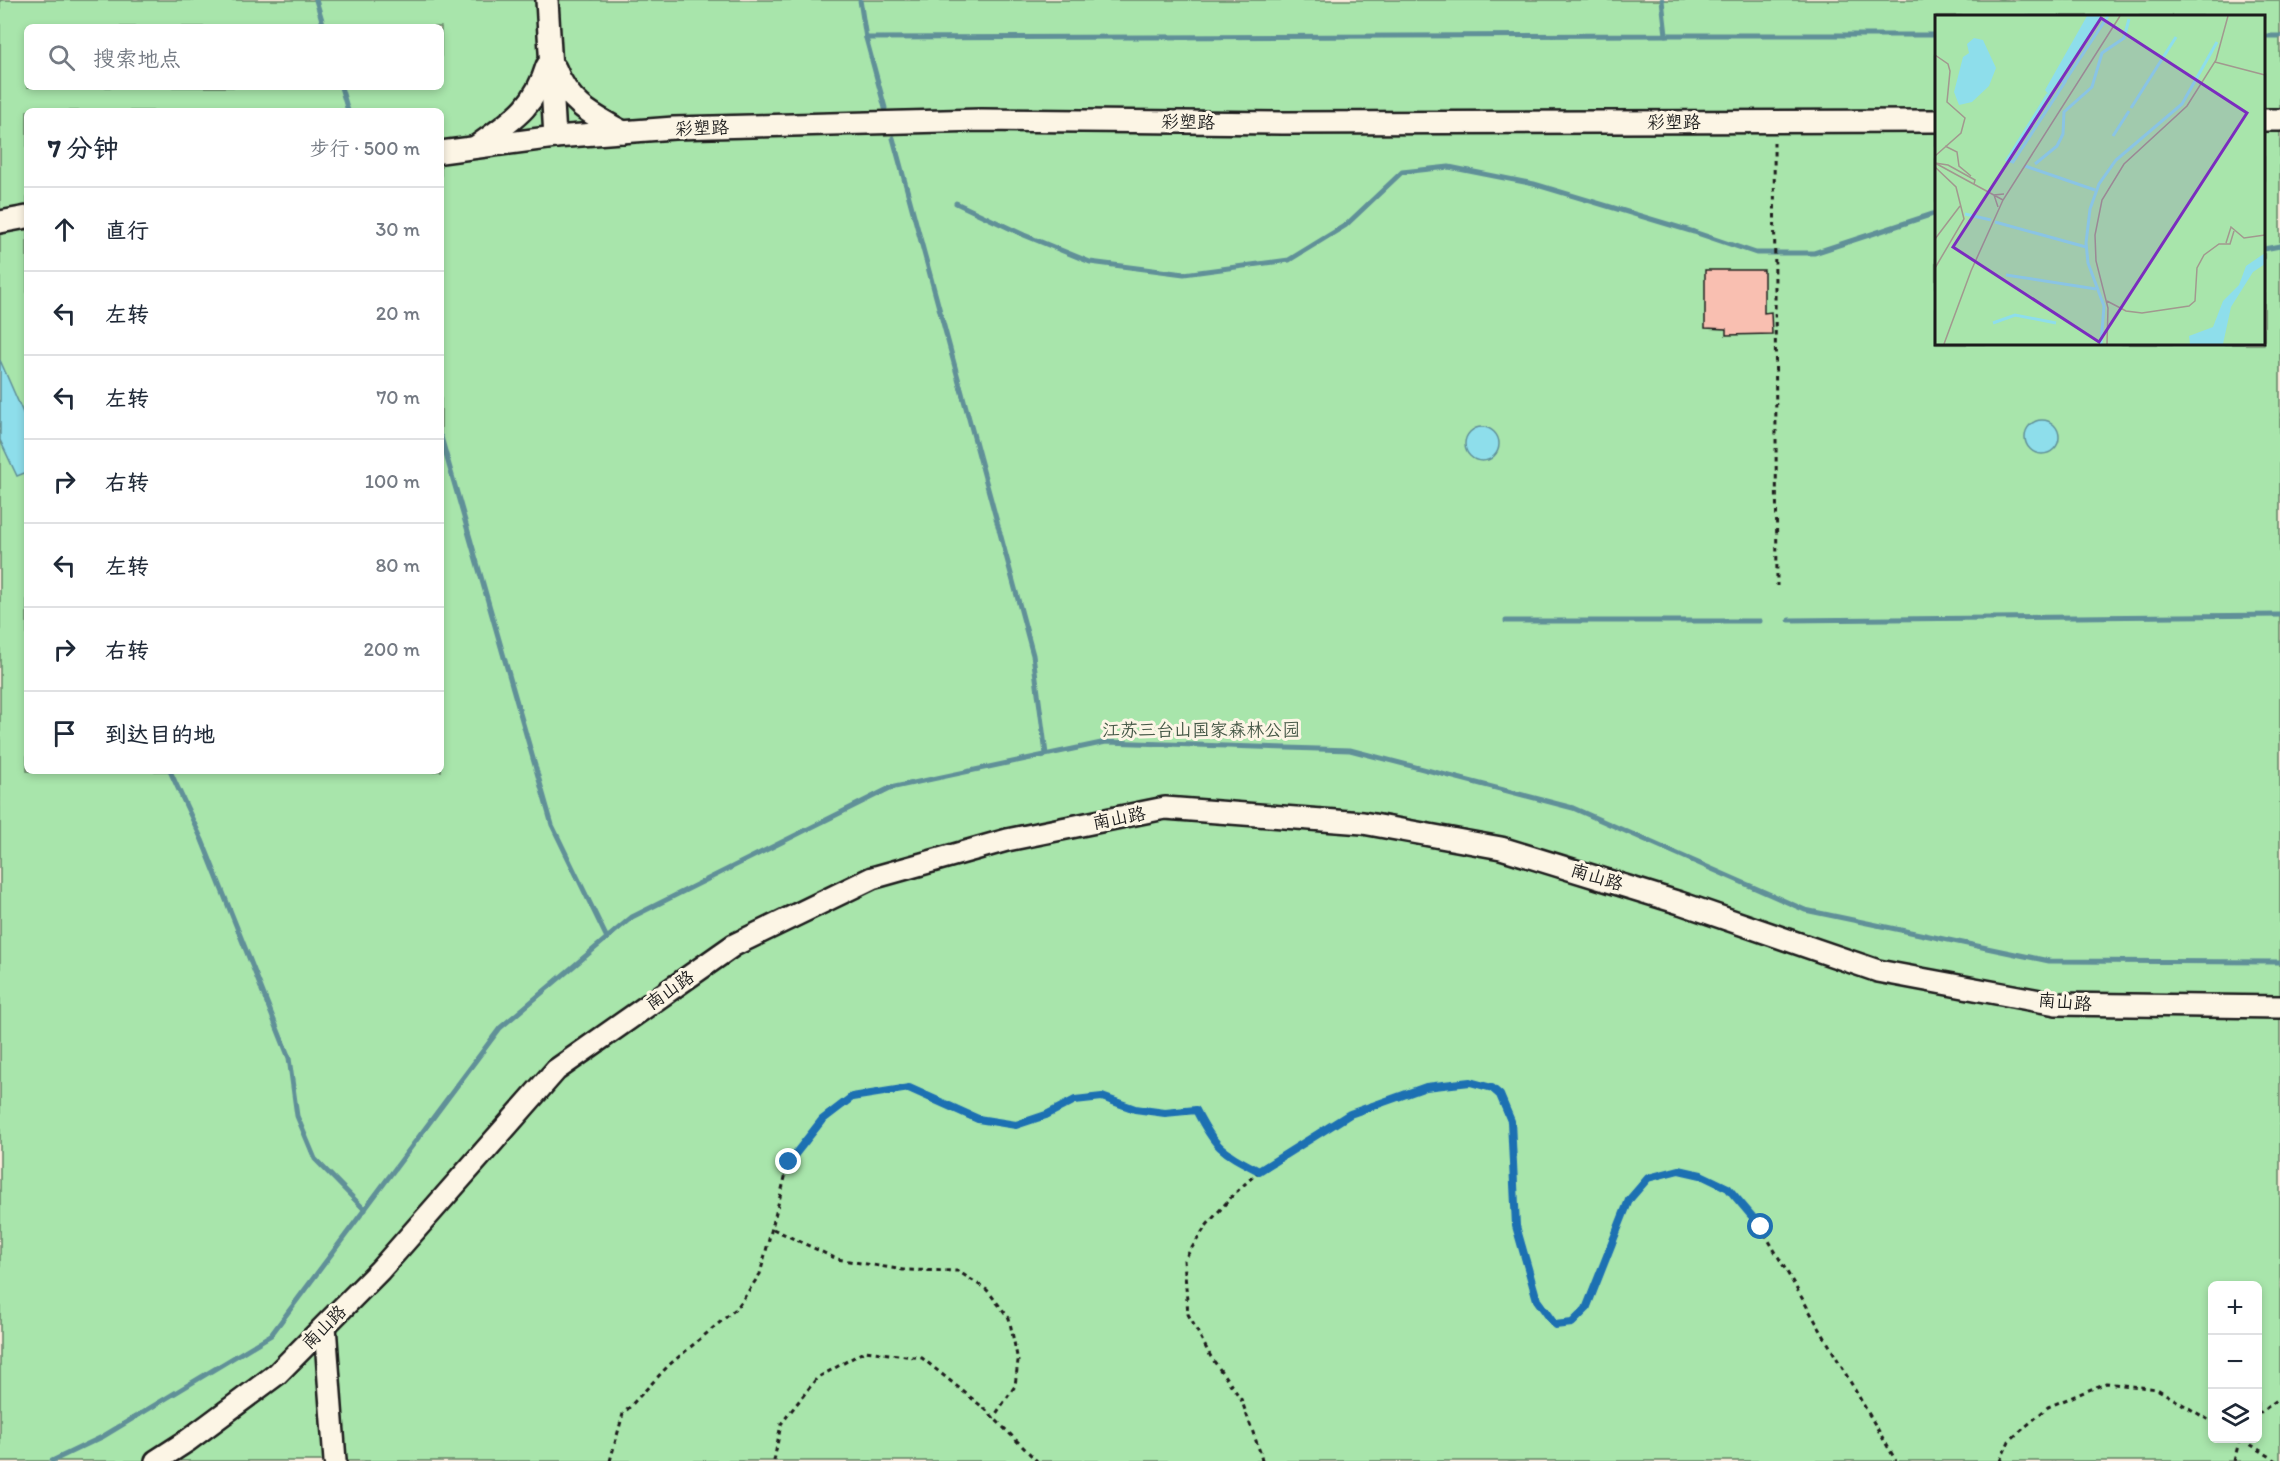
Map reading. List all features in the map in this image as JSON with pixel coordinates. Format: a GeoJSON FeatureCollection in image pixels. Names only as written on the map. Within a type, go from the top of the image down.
{"type":"FeatureCollection","features":[{"type":"Feature","properties":{"kind":"street"},"geometry":{"type":"LineString","coordinates":[[547,0],[555,137]]}},
{"type":"Feature","properties":{"kind":"street"},"geometry":{"type":"LineString","coordinates":[[550,56],[568,95],[595,117],[623,132]]}},
{"type":"Feature","properties":{"kind":"street"},"geometry":{"type":"LineString","coordinates":[[475,147],[521,113],[532,101],[542,84],[550,56]]}},
{"type":"Feature","properties":{"kind":"street","name":"彩塑路"},"geometry":{"type":"LineString","coordinates":[[444,152],[555,137],[674,128],[981,120],[1281,123],[1935,121]]}},
{"type":"Feature","properties":{"kind":"street"},"geometry":{"type":"LineString","coordinates":[[0,222],[24,218]]}},
{"type":"Feature","properties":{"kind":"street","name":"南山路"},"geometry":{"type":"LineString","coordinates":[[156,1461],[187,1441],[277,1374],[380,1270],[556,1070],[734,945],[872,878],[1007,840],[1166,808],[1364,824],[1501,848],[1680,903],[1878,971],[2056,1004],[2280,1007]]}},
{"type":"Feature","properties":{"kind":"street"},"geometry":{"type":"LineString","coordinates":[[325,1326],[335,1461]]}},
{"type":"Feature","properties":{"kind":"path"},"geometry":{"type":"LineString","coordinates":[[1774,122],[1777,586]]}},
{"type":"Feature","properties":{"kind":"path"},"geometry":{"type":"LineString","coordinates":[[1262,1461],[1241,1399],[1210,1357],[1188,1314],[1184,1260],[1206,1226],[1233,1195],[1259,1171],[1350,1114],[1426,1087],[1470,1082],[1492,1088],[1500,1095],[1511,1121],[1516,1226],[1537,1300],[1555,1325],[1572,1323],[1586,1309],[1629,1200],[1648,1178],[1679,1170],[1701,1175],[1728,1188],[1761,1227],[1896,1461]]}},
{"type":"Feature","properties":{"kind":"path"},"geometry":{"type":"LineString","coordinates":[[610,1461],[623,1414],[669,1365],[737,1308],[760,1274],[789,1162],[822,1120],[852,1097],[909,1088],[978,1119],[1016,1125],[1046,1115],[1075,1100],[1102,1097],[1145,1111],[1165,1113],[1196,1110],[1210,1137],[1222,1151],[1259,1171]]}},
{"type":"Feature","properties":{"kind":"path"},"geometry":{"type":"LineString","coordinates":[[773,1229],[837,1259],[903,1270],[958,1271],[987,1290],[1009,1318],[1018,1361],[1015,1386],[993,1418]]}},
{"type":"Feature","properties":{"kind":"path"},"geometry":{"type":"LineString","coordinates":[[774,1461],[781,1425],[817,1378],[865,1351],[922,1358],[993,1418],[1037,1461]]}},
{"type":"Feature","properties":{"kind":"path"},"geometry":{"type":"LineString","coordinates":[[2000,1461],[2009,1441],[2048,1407],[2106,1383],[2157,1389],[2208,1420]]}},
{"type":"Feature","properties":{"kind":"path"},"geometry":{"type":"LineString","coordinates":[[2262,1411],[2280,1398]]}},
{"type":"Feature","properties":{"kind":"path"},"geometry":{"type":"LineString","coordinates":[[2234,1461],[2240,1438],[2277,1461]]}},
{"type":"Feature","properties":{"kind":"green space","name":"江苏三台山国家森林公园"},"geometry":{"type":"Polygon","coordinates":[[[0,0],[2280,0],[2280,1461],[0,1461],[0,0]]]}},
{"type":"Feature","properties":{"kind":"water"},"geometry":{"type":"Polygon","coordinates":[[[0,360],[24,415],[24,473],[17,476],[0,440],[0,360]]]}},
{"type":"Feature","properties":{"kind":"water"},"geometry":{"type":"Polygon","coordinates":[[[2042,420],[2054,425],[2059,437],[2054,449],[2042,454],[2030,449],[2025,437],[2030,425],[2042,420]]]}},
{"type":"Feature","properties":{"kind":"water"},"geometry":{"type":"Polygon","coordinates":[[[1482,427],[1494,432],[1499,444],[1494,456],[1482,461],[1470,456],[1465,444],[1470,432],[1482,427]]]}},
{"type":"Feature","properties":{"kind":"building"},"geometry":{"type":"Polygon","coordinates":[[[1705,270],[1764,270],[1764,313],[1771,312],[1772,334],[1726,335],[1726,329],[1705,328],[1705,270]]]}},
{"type":"Feature","properties":{"kind":"waterway"},"geometry":{"type":"LineString","coordinates":[[316,0],[323,24]]}},
{"type":"Feature","properties":{"kind":"waterway"},"geometry":{"type":"LineString","coordinates":[[860,0],[866,38],[1666,35],[1662,0]]}},
{"type":"Feature","properties":{"kind":"waterway"},"geometry":{"type":"LineString","coordinates":[[1666,35],[1935,35]]}},
{"type":"Feature","properties":{"kind":"waterway"},"geometry":{"type":"LineString","coordinates":[[2265,36],[2280,36]]}},
{"type":"Feature","properties":{"kind":"waterway"},"geometry":{"type":"LineString","coordinates":[[866,38],[885,108]]}},
{"type":"Feature","properties":{"kind":"waterway"},"geometry":{"type":"LineString","coordinates":[[342,90],[347,108]]}},
{"type":"Feature","properties":{"kind":"waterway"},"geometry":{"type":"LineString","coordinates":[[893,138],[1033,655],[1046,754]]}},
{"type":"Feature","properties":{"kind":"waterway"},"geometry":{"type":"LineString","coordinates":[[956,203],[1024,235],[1090,262],[1184,274],[1289,260],[1346,225],[1402,172],[1449,167],[1534,184],[1756,253],[1814,253],[1935,213]]}},
{"type":"Feature","properties":{"kind":"waterway"},"geometry":{"type":"LineString","coordinates":[[2265,249],[2280,246]]}},
{"type":"Feature","properties":{"kind":"waterway"},"geometry":{"type":"LineString","coordinates":[[444,447],[552,825],[607,938]]}},
{"type":"Feature","properties":{"kind":"waterway"},"geometry":{"type":"LineString","coordinates":[[1789,620],[2280,615]]}},
{"type":"Feature","properties":{"kind":"waterway"},"geometry":{"type":"LineString","coordinates":[[1506,621],[1760,621]]}},
{"type":"Feature","properties":{"kind":"waterway"},"geometry":{"type":"LineString","coordinates":[[52,1461],[102,1437],[271,1335],[500,1028],[632,917],[890,788],[1106,742],[1350,750],[1573,808],[1805,910],[2049,961],[2280,962]]}},
{"type":"Feature","properties":{"kind":"waterway"},"geometry":{"type":"LineString","coordinates":[[171,774],[202,840],[289,1058],[297,1116],[315,1159],[365,1210]]}},
{"type":"Feature","properties":{"kind":"route"},"geometry":{"type":"LineString","coordinates":[[789,1162],[822,1120],[852,1097],[909,1088],[978,1119],[1016,1125],[1046,1115],[1075,1100],[1102,1097],[1135,1109],[1165,1113],[1196,1110],[1210,1137],[1222,1151],[1259,1171],[1350,1114],[1426,1087],[1470,1082],[1492,1088],[1500,1095],[1511,1121],[1516,1226],[1537,1300],[1555,1325],[1572,1323],[1586,1309],[1629,1200],[1648,1178],[1679,1170],[1701,1175],[1728,1188],[1761,1227]]}}]}
